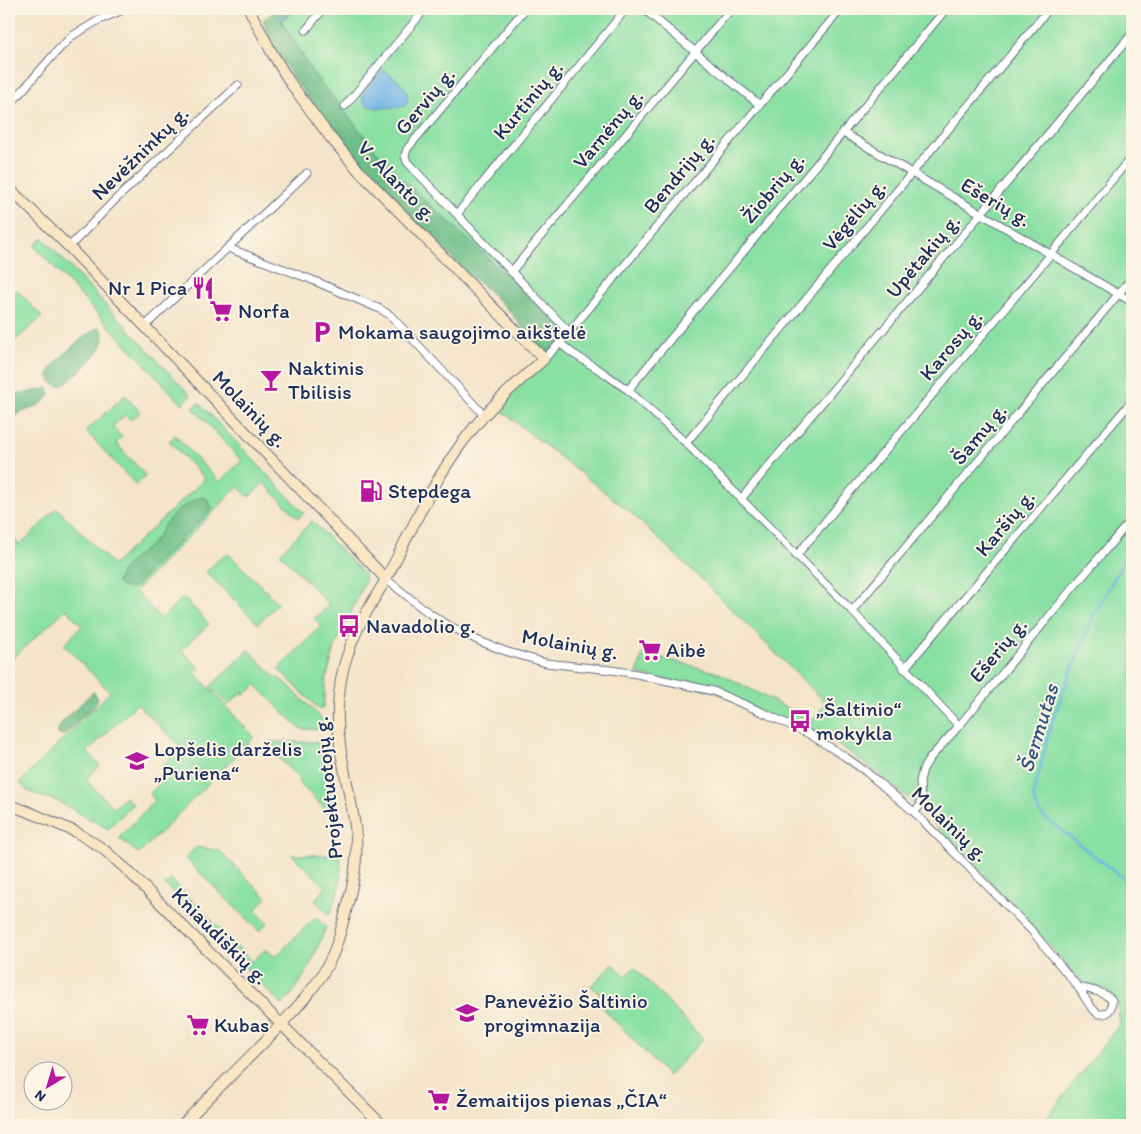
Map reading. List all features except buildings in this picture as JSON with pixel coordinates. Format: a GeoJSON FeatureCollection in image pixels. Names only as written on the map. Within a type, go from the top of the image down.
{"type":"FeatureCollection","features":[{"type":"Feature","properties":{"kind":"main road","name":"V. Alanto g."},"geometry":{"type":"LineString","coordinates":[[249,9],[281,69],[330,137],[360,172],[544,359]]}},
{"type":"Feature","properties":{"kind":"main road","name":"Molainių g."},"geometry":{"type":"LineString","coordinates":[[9,188],[69,247],[386,579]]}},
{"type":"Feature","properties":{"kind":"main road","name":"Projektuotojų g."},"geometry":{"type":"LineString","coordinates":[[182,1125],[281,1024],[305,997],[328,964],[342,928],[352,887],[357,852],[356,829],[339,737],[338,708],[348,651],[415,522],[467,436],[484,415],[544,359]]}},
{"type":"Feature","properties":{"kind":"main road","name":"Kniaudiškių g."},"geometry":{"type":"LineString","coordinates":[[9,807],[29,812],[76,832],[102,848],[149,890],[382,1125]]}},
{"type":"Feature","properties":{"kind":"street"},"geometry":{"type":"LineString","coordinates":[[9,106],[72,36],[98,20],[125,9]]}},
{"type":"Feature","properties":{"kind":"street"},"geometry":{"type":"LineString","coordinates":[[306,30],[324,9]]}},
{"type":"Feature","properties":{"kind":"street"},"geometry":{"type":"LineString","coordinates":[[345,106],[425,9]]}},
{"type":"Feature","properties":{"kind":"street","name":"Gervių g."},"geometry":{"type":"LineString","coordinates":[[525,9],[407,149],[405,156],[407,162],[569,332]]}},
{"type":"Feature","properties":{"kind":"street","name":"Kurtinių g."},"geometry":{"type":"LineString","coordinates":[[457,214],[626,9]]}},
{"type":"Feature","properties":{"kind":"street"},"geometry":{"type":"LineString","coordinates":[[644,9],[760,105]]}},
{"type":"Feature","properties":{"kind":"street","name":"Varnėnų g."},"geometry":{"type":"LineString","coordinates":[[511,272],[731,9]]}},
{"type":"Feature","properties":{"kind":"street","name":"Bendrijų g."},"geometry":{"type":"LineString","coordinates":[[544,359],[560,343],[840,9]]}},
{"type":"Feature","properties":{"kind":"street","name":"Žiobrių g."},"geometry":{"type":"LineString","coordinates":[[628,390],[946,9]]}},
{"type":"Feature","properties":{"kind":"street","name":"Vėgėlių g."},"geometry":{"type":"LineString","coordinates":[[686,443],[1049,9]]}},
{"type":"Feature","properties":{"kind":"street","name":"Upėtakių g."},"geometry":{"type":"LineString","coordinates":[[741,499],[1132,34]]}},
{"type":"Feature","properties":{"kind":"street","name":"Nevėžninkų g."},"geometry":{"type":"LineString","coordinates":[[69,247],[113,202],[238,85]]}},
{"type":"Feature","properties":{"kind":"street","name":"Ešerių g."},"geometry":{"type":"LineString","coordinates":[[842,132],[1132,302]]}},
{"type":"Feature","properties":{"kind":"street","name":"Karosų g."},"geometry":{"type":"LineString","coordinates":[[796,556],[1132,156]]}},
{"type":"Feature","properties":{"kind":"street"},"geometry":{"type":"LineString","coordinates":[[145,326],[307,174]]}},
{"type":"Feature","properties":{"kind":"street"},"geometry":{"type":"LineString","coordinates":[[228,248],[310,279],[390,315],[484,415]]}},
{"type":"Feature","properties":{"kind":"street","name":"Šamų g."},"geometry":{"type":"LineString","coordinates":[[852,612],[1132,278]]}},
{"type":"Feature","properties":{"kind":"street"},"geometry":{"type":"LineString","coordinates":[[560,343],[628,390],[686,443],[852,612],[959,726]]}},
{"type":"Feature","properties":{"kind":"street","name":"Karšių g."},"geometry":{"type":"LineString","coordinates":[[904,669],[1132,401]]}},
{"type":"Feature","properties":{"kind":"street","name":"Ešerių g."},"geometry":{"type":"LineString","coordinates":[[914,812],[921,805],[920,781],[923,769],[930,758],[1132,519]]}},
{"type":"Feature","properties":{"kind":"street","name":"Molainių g."},"geometry":{"type":"LineString","coordinates":[[386,579],[422,608],[444,622],[473,638],[504,651],[546,663],[611,670],[694,686],[712,691],[806,732],[865,771],[914,812],[1031,930],[1098,1014],[1107,1013],[1111,1008],[1112,1000],[1106,995],[1078,987]]}},
{"type":"Feature","properties":{"kind":"green space"},"geometry":{"type":"Polygon","coordinates":[[[278,9],[297,9],[281,20],[312,72],[392,170],[569,332],[550,353],[530,338],[512,314],[488,290],[469,275],[361,166],[335,135],[274,48],[263,20],[278,9]]]}},
{"type":"Feature","properties":{"kind":"green space"},"geometry":{"type":"Polygon","coordinates":[[[297,9],[1132,9],[1132,1125],[1041,1125],[1120,1024],[1117,1001],[1107,990],[1083,982],[983,873],[908,798],[848,751],[809,728],[798,723],[795,727],[713,691],[637,674],[643,653],[719,673],[812,721],[826,703],[702,580],[629,511],[494,405],[569,332],[392,170],[312,72],[281,20],[297,9]]]}},
{"type":"Feature","properties":{"kind":"green space"},"geometry":{"type":"Polygon","coordinates":[[[43,238],[191,396],[182,404],[34,246],[43,238]]]}},
{"type":"Feature","properties":{"kind":"green space"},"geometry":{"type":"Polygon","coordinates":[[[16,289],[42,317],[9,346],[9,295],[16,289]]]}},
{"type":"Feature","properties":{"kind":"green space"},"geometry":{"type":"Polygon","coordinates":[[[99,327],[103,334],[103,342],[93,359],[63,385],[58,386],[52,383],[49,376],[55,364],[78,342],[99,327]]]}},
{"type":"Feature","properties":{"kind":"green space"},"geometry":{"type":"Polygon","coordinates":[[[48,388],[50,394],[47,398],[36,406],[18,413],[9,429],[9,396],[48,388]]]}},
{"type":"Feature","properties":{"kind":"green space"},"geometry":{"type":"Polygon","coordinates":[[[125,395],[140,412],[130,420],[125,415],[112,427],[122,437],[116,443],[146,476],[136,485],[86,431],[125,395]]]}},
{"type":"Feature","properties":{"kind":"green space"},"geometry":{"type":"Polygon","coordinates":[[[199,403],[304,513],[298,518],[264,483],[249,497],[238,487],[135,591],[161,619],[183,597],[209,624],[181,650],[200,668],[195,673],[254,737],[139,854],[119,838],[155,800],[149,794],[167,776],[160,768],[180,746],[137,704],[87,752],[100,765],[86,780],[114,808],[125,797],[133,804],[108,829],[59,802],[27,791],[20,782],[110,692],[64,645],[82,626],[66,609],[9,662],[9,534],[20,545],[57,508],[113,565],[205,479],[169,441],[175,435],[219,482],[242,461],[193,408],[199,403]]]}},
{"type":"Feature","properties":{"kind":"green space"},"geometry":{"type":"Polygon","coordinates":[[[203,497],[209,501],[212,508],[206,516],[133,588],[124,588],[117,583],[123,570],[155,540],[166,522],[175,513],[203,497]]]}},
{"type":"Feature","properties":{"kind":"green space"},"geometry":{"type":"Polygon","coordinates":[[[312,521],[364,574],[365,581],[335,647],[326,680],[323,707],[319,709],[278,669],[321,626],[314,619],[329,605],[280,553],[312,521]]]}},
{"type":"Feature","properties":{"kind":"green space"},"geometry":{"type":"Polygon","coordinates":[[[229,554],[278,603],[258,624],[206,572],[220,558],[229,554]]]}},
{"type":"Feature","properties":{"kind":"green space"},"geometry":{"type":"Polygon","coordinates":[[[249,650],[274,676],[286,683],[324,721],[324,730],[300,729],[256,685],[244,695],[243,691],[228,705],[210,687],[249,650]]]}},
{"type":"Feature","properties":{"kind":"green space"},"geometry":{"type":"Polygon","coordinates":[[[93,692],[98,699],[93,707],[64,735],[59,735],[57,731],[63,721],[93,692]]]}},
{"type":"Feature","properties":{"kind":"green space"},"geometry":{"type":"Polygon","coordinates":[[[267,742],[324,742],[340,824],[298,782],[300,779],[267,747],[267,742]]]}},
{"type":"Feature","properties":{"kind":"green space"},"geometry":{"type":"Polygon","coordinates":[[[196,847],[220,851],[267,898],[255,910],[268,923],[259,931],[185,858],[196,847]]]}},
{"type":"Feature","properties":{"kind":"green space"},"geometry":{"type":"Polygon","coordinates":[[[292,855],[340,855],[341,872],[339,886],[336,900],[329,915],[315,900],[326,887],[292,855]]]}},
{"type":"Feature","properties":{"kind":"green space"},"geometry":{"type":"Polygon","coordinates":[[[171,879],[252,962],[266,949],[275,957],[316,917],[326,927],[306,973],[282,1005],[165,885],[171,879]]]}},
{"type":"Feature","properties":{"kind":"green space"},"geometry":{"type":"Polygon","coordinates":[[[613,964],[626,976],[634,967],[703,1039],[668,1076],[599,1004],[604,998],[591,986],[613,964]]]}},
{"type":"Feature","properties":{"kind":"water"},"geometry":{"type":"Polygon","coordinates":[[[382,71],[386,71],[406,90],[407,100],[405,106],[375,108],[366,104],[363,100],[365,90],[382,71]]]}},
{"type":"Feature","properties":{"kind":"waterway"},"geometry":{"type":"LineString","coordinates":[[279,19],[293,9]]}},
{"type":"Feature","properties":{"kind":"waterway","name":"Šermutas"},"geometry":{"type":"LineString","coordinates":[[1132,547],[1091,620],[1051,724],[1033,798],[1043,816],[1132,885]]}},
{"type":"Feature","properties":{"kind":"place","name":"Nr 1 Pica"},"geometry":{"type":"Point","coordinates":[203,288]}},
{"type":"Feature","properties":{"kind":"place","name":"Norfa"},"geometry":{"type":"Point","coordinates":[221,311]}},
{"type":"Feature","properties":{"kind":"place","name":"Mokama saugojimo aikštelė"},"geometry":{"type":"Point","coordinates":[322,332]}},
{"type":"Feature","properties":{"kind":"place","name":"Naktinis Tbilisis"},"geometry":{"type":"Point","coordinates":[271,380]}},
{"type":"Feature","properties":{"kind":"place","name":"Stepdega"},"geometry":{"type":"Point","coordinates":[371,491]}},
{"type":"Feature","properties":{"kind":"place","name":"Navadolio g."},"geometry":{"type":"Point","coordinates":[349,626]}},
{"type":"Feature","properties":{"kind":"place","name":"Aibė"},"geometry":{"type":"Point","coordinates":[650,650]}},
{"type":"Feature","properties":{"kind":"place","name":"„Šaltinio“ mokykla"},"geometry":{"type":"Point","coordinates":[800,721]}},
{"type":"Feature","properties":{"kind":"place","name":"Lopšelis darželis „Puriena“"},"geometry":{"type":"Point","coordinates":[137,761]}},
{"type":"Feature","properties":{"kind":"place","name":"Panevėžio Šaltinio progimnazija"},"geometry":{"type":"Point","coordinates":[467,1013]}},
{"type":"Feature","properties":{"kind":"place","name":"Kubas"},"geometry":{"type":"Point","coordinates":[198,1025]}},
{"type":"Feature","properties":{"kind":"place","name":"Žemaitijos pienas „ČIA“"},"geometry":{"type":"Point","coordinates":[439,1100]}}]}
